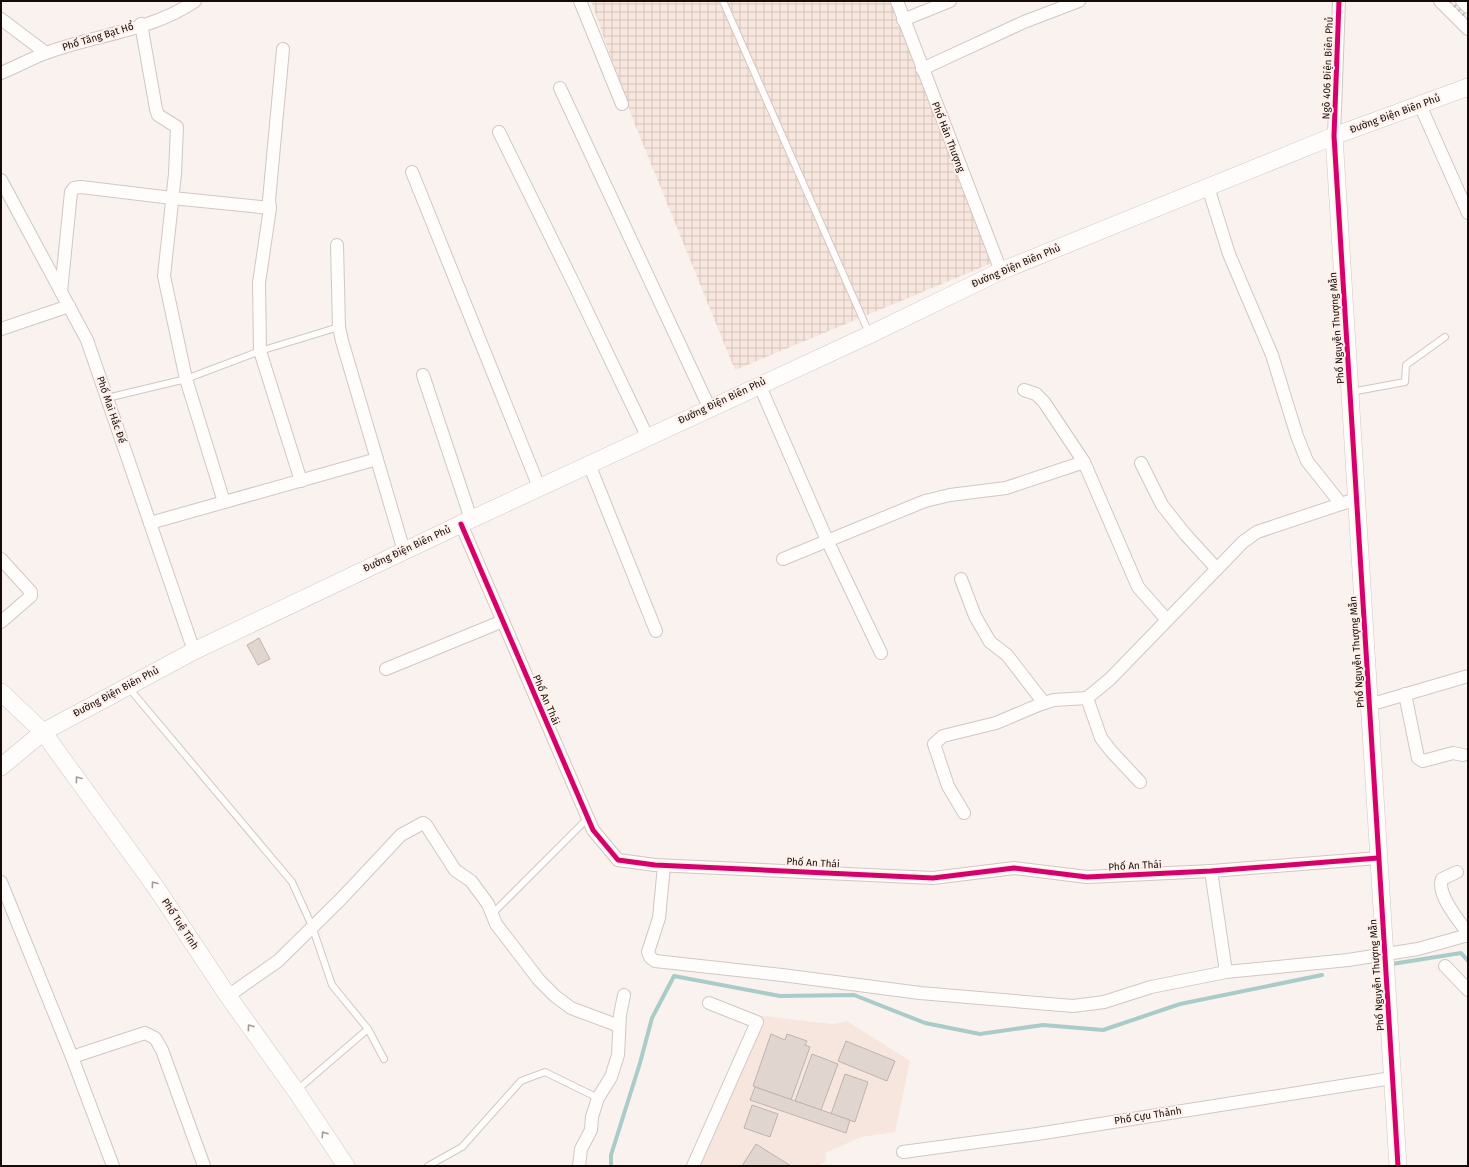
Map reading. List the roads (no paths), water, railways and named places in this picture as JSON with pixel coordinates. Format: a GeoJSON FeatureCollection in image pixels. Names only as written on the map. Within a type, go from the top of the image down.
{"type":"FeatureCollection","features":[{"type":"Feature","properties":{"kind":"main road","name":"Đường Điện Biên Phủ"},"geometry":{"type":"LineString","coordinates":[[1,767],[43,732],[126,686],[194,651],[466,521],[709,407],[869,335],[1001,271],[1334,136],[1468,87]]}},
{"type":"Feature","properties":{"kind":"main road","name":"Phố Nguyễn Thượng Mẫn"},"geometry":{"type":"LineString","coordinates":[[1334,136],[1350,393],[1348,501],[1369,705],[1398,1166]]}},
{"type":"Feature","properties":{"kind":"main road","name":"Phố Tuệ Tĩnh"},"geometry":{"type":"LineString","coordinates":[[1,692],[43,732],[157,889],[228,996],[296,1091],[346,1166]]}},
{"type":"Feature","properties":{"kind":"street","name":"Phố Tăng Bạt Hổ"},"geometry":{"type":"LineString","coordinates":[[1,73],[46,53],[141,24],[183,9],[195,1]]}},
{"type":"Feature","properties":{"kind":"street"},"geometry":{"type":"LineString","coordinates":[[580,1],[622,104]]}},
{"type":"Feature","properties":{"kind":"street","name":"Phố Hàn Thượng"},"geometry":{"type":"LineString","coordinates":[[897,1],[903,20],[1001,271]]}},
{"type":"Feature","properties":{"kind":"street"},"geometry":{"type":"LineString","coordinates":[[903,20],[950,1]]}},
{"type":"Feature","properties":{"kind":"street"},"geometry":{"type":"LineString","coordinates":[[922,69],[1024,22],[1079,1]]}},
{"type":"Feature","properties":{"kind":"street","name":"Ngõ 406 Điện Biên Phủ"},"geometry":{"type":"LineString","coordinates":[[1334,136],[1339,1]]}},
{"type":"Feature","properties":{"kind":"street"},"geometry":{"type":"LineString","coordinates":[[1440,1],[1468,29]]}},
{"type":"Feature","properties":{"kind":"street"},"geometry":{"type":"LineString","coordinates":[[1462,1],[1468,7]]}},
{"type":"Feature","properties":{"kind":"street"},"geometry":{"type":"LineString","coordinates":[[1,19],[46,53]]}},
{"type":"Feature","properties":{"kind":"street"},"geometry":{"type":"LineString","coordinates":[[141,24],[158,115],[177,126],[172,198],[164,276],[186,379],[224,502]]}},
{"type":"Feature","properties":{"kind":"street"},"geometry":{"type":"LineString","coordinates":[[283,49],[269,200],[270,208],[259,283],[260,351],[301,481]]}},
{"type":"Feature","properties":{"kind":"street"},"geometry":{"type":"LineString","coordinates":[[560,88],[709,407]]}},
{"type":"Feature","properties":{"kind":"street"},"geometry":{"type":"LineString","coordinates":[[1420,105],[1468,213]]}},
{"type":"Feature","properties":{"kind":"street"},"geometry":{"type":"LineString","coordinates":[[499,132],[647,436]]}},
{"type":"Feature","properties":{"kind":"street"},"geometry":{"type":"LineString","coordinates":[[412,172],[539,487]]}},
{"type":"Feature","properties":{"kind":"street","name":"Phố Mai Hắc Đế"},"geometry":{"type":"LineString","coordinates":[[1,180],[87,340],[194,651]]}},
{"type":"Feature","properties":{"kind":"street"},"geometry":{"type":"LineString","coordinates":[[61,292],[71,192],[74,188],[81,187],[270,208]]}},
{"type":"Feature","properties":{"kind":"street"},"geometry":{"type":"LineString","coordinates":[[964,812],[948,786],[934,744],[943,736],[996,723],[1054,700],[1086,698],[1110,679],[1243,542],[1257,532],[1348,501],[1307,461],[1299,442],[1272,355],[1229,254],[1208,187]]}},
{"type":"Feature","properties":{"kind":"street"},"geometry":{"type":"LineString","coordinates":[[337,245],[339,328],[404,551]]}},
{"type":"Feature","properties":{"kind":"street"},"geometry":{"type":"LineString","coordinates":[[1,329],[69,306]]}},
{"type":"Feature","properties":{"kind":"street","name":"Phố An Thái"},"geometry":{"type":"LineString","coordinates":[[423,375],[466,521],[503,621],[593,830],[618,860],[664,866],[933,878],[1014,868],[1087,877],[1211,871],[1378,858]]}},
{"type":"Feature","properties":{"kind":"street"},"geometry":{"type":"LineString","coordinates":[[759,384],[827,540],[881,653]]}},
{"type":"Feature","properties":{"kind":"street"},"geometry":{"type":"LineString","coordinates":[[1024,390],[1036,394],[1044,402],[1084,462],[1138,587],[1167,620]]}},
{"type":"Feature","properties":{"kind":"street"},"geometry":{"type":"LineString","coordinates":[[150,523],[377,459]]}},
{"type":"Feature","properties":{"kind":"street"},"geometry":{"type":"LineString","coordinates":[[783,559],[925,501],[950,495],[1012,486],[1084,462]]}},
{"type":"Feature","properties":{"kind":"street"},"geometry":{"type":"LineString","coordinates":[[1141,463],[1162,505],[1185,534],[1217,569]]}},
{"type":"Feature","properties":{"kind":"street"},"geometry":{"type":"LineString","coordinates":[[589,464],[656,631]]}},
{"type":"Feature","properties":{"kind":"street"},"geometry":{"type":"LineString","coordinates":[[1,559],[31,592],[31,596],[1,622]]}},
{"type":"Feature","properties":{"kind":"street"},"geometry":{"type":"LineString","coordinates":[[962,579],[975,616],[990,642],[1007,655],[1044,703]]}},
{"type":"Feature","properties":{"kind":"street"},"geometry":{"type":"LineString","coordinates":[[386,669],[503,621]]}},
{"type":"Feature","properties":{"kind":"street"},"geometry":{"type":"LineString","coordinates":[[1369,705],[1468,676]]}},
{"type":"Feature","properties":{"kind":"street"},"geometry":{"type":"LineString","coordinates":[[1405,694],[1418,758],[1423,761],[1453,753],[1463,755]]}},
{"type":"Feature","properties":{"kind":"street"},"geometry":{"type":"LineString","coordinates":[[1086,698],[1101,738],[1111,752],[1140,782]]}},
{"type":"Feature","properties":{"kind":"street"},"geometry":{"type":"LineString","coordinates":[[228,996],[278,961],[341,899],[401,835],[423,823],[426,825],[455,870],[471,881],[493,913],[496,924],[539,980],[555,996],[571,1008],[619,1026]]}},
{"type":"Feature","properties":{"kind":"street"},"geometry":{"type":"LineString","coordinates":[[664,866],[660,918],[648,952],[654,961],[782,975],[920,993],[1073,1006],[1104,1002],[1151,987],[1226,972],[1326,963],[1418,949],[1468,934],[1448,904],[1441,889],[1442,879],[1457,872]]}},
{"type":"Feature","properties":{"kind":"street"},"geometry":{"type":"LineString","coordinates":[[1211,871],[1226,972]]}},
{"type":"Feature","properties":{"kind":"street"},"geometry":{"type":"LineString","coordinates":[[1,882],[72,1057],[113,1166]]}},
{"type":"Feature","properties":{"kind":"street"},"geometry":{"type":"LineString","coordinates":[[1445,966],[1468,990]]}},
{"type":"Feature","properties":{"kind":"street"},"geometry":{"type":"LineString","coordinates":[[579,1166],[581,1149],[590,1130],[592,1116],[598,1098],[610,1077],[618,1055],[620,1043],[619,1026],[624,995]]}},
{"type":"Feature","properties":{"kind":"street"},"geometry":{"type":"LineString","coordinates":[[693,1166],[757,1022],[709,1003]]}},
{"type":"Feature","properties":{"kind":"street"},"geometry":{"type":"LineString","coordinates":[[72,1057],[145,1033],[155,1038],[162,1050],[204,1166]]}},
{"type":"Feature","properties":{"kind":"street","name":"Phố Cựu Thành"},"geometry":{"type":"LineString","coordinates":[[903,1152],[1037,1134],[1392,1078]]}},
{"type":"Feature","properties":{"kind":"lane"},"geometry":{"type":"LineString","coordinates":[[723,1],[869,335]]}},
{"type":"Feature","properties":{"kind":"lane"},"geometry":{"type":"LineString","coordinates":[[107,398],[186,379],[260,351],[339,328]]}},
{"type":"Feature","properties":{"kind":"lane"},"geometry":{"type":"LineString","coordinates":[[1350,393],[1405,382],[1406,365],[1445,337]]}},
{"type":"Feature","properties":{"kind":"lane"},"geometry":{"type":"LineString","coordinates":[[126,686],[292,882],[312,926],[332,985],[368,1029],[384,1058]]}},
{"type":"Feature","properties":{"kind":"lane"},"geometry":{"type":"LineString","coordinates":[[493,913],[588,818]]}},
{"type":"Feature","properties":{"kind":"lane"},"geometry":{"type":"LineString","coordinates":[[296,1091],[368,1029]]}},
{"type":"Feature","properties":{"kind":"lane"},"geometry":{"type":"LineString","coordinates":[[428,1166],[462,1147],[521,1081],[545,1072],[598,1098]]}},
{"type":"Feature","properties":{"kind":"waterway"},"geometry":{"type":"LineString","coordinates":[[1392,964],[1461,953],[1468,961]]}},
{"type":"Feature","properties":{"kind":"waterway"},"geometry":{"type":"LineString","coordinates":[[611,1166],[611,1155],[640,1063],[652,1018],[674,976],[780,996],[854,995],[925,1023],[980,1034],[1043,1025],[1103,1030],[1180,1004],[1322,975]]}},
{"type":"Feature","properties":{"kind":"railway"},"geometry":{"type":"LineString","coordinates":[[1450,1],[1468,19]]}}]}
